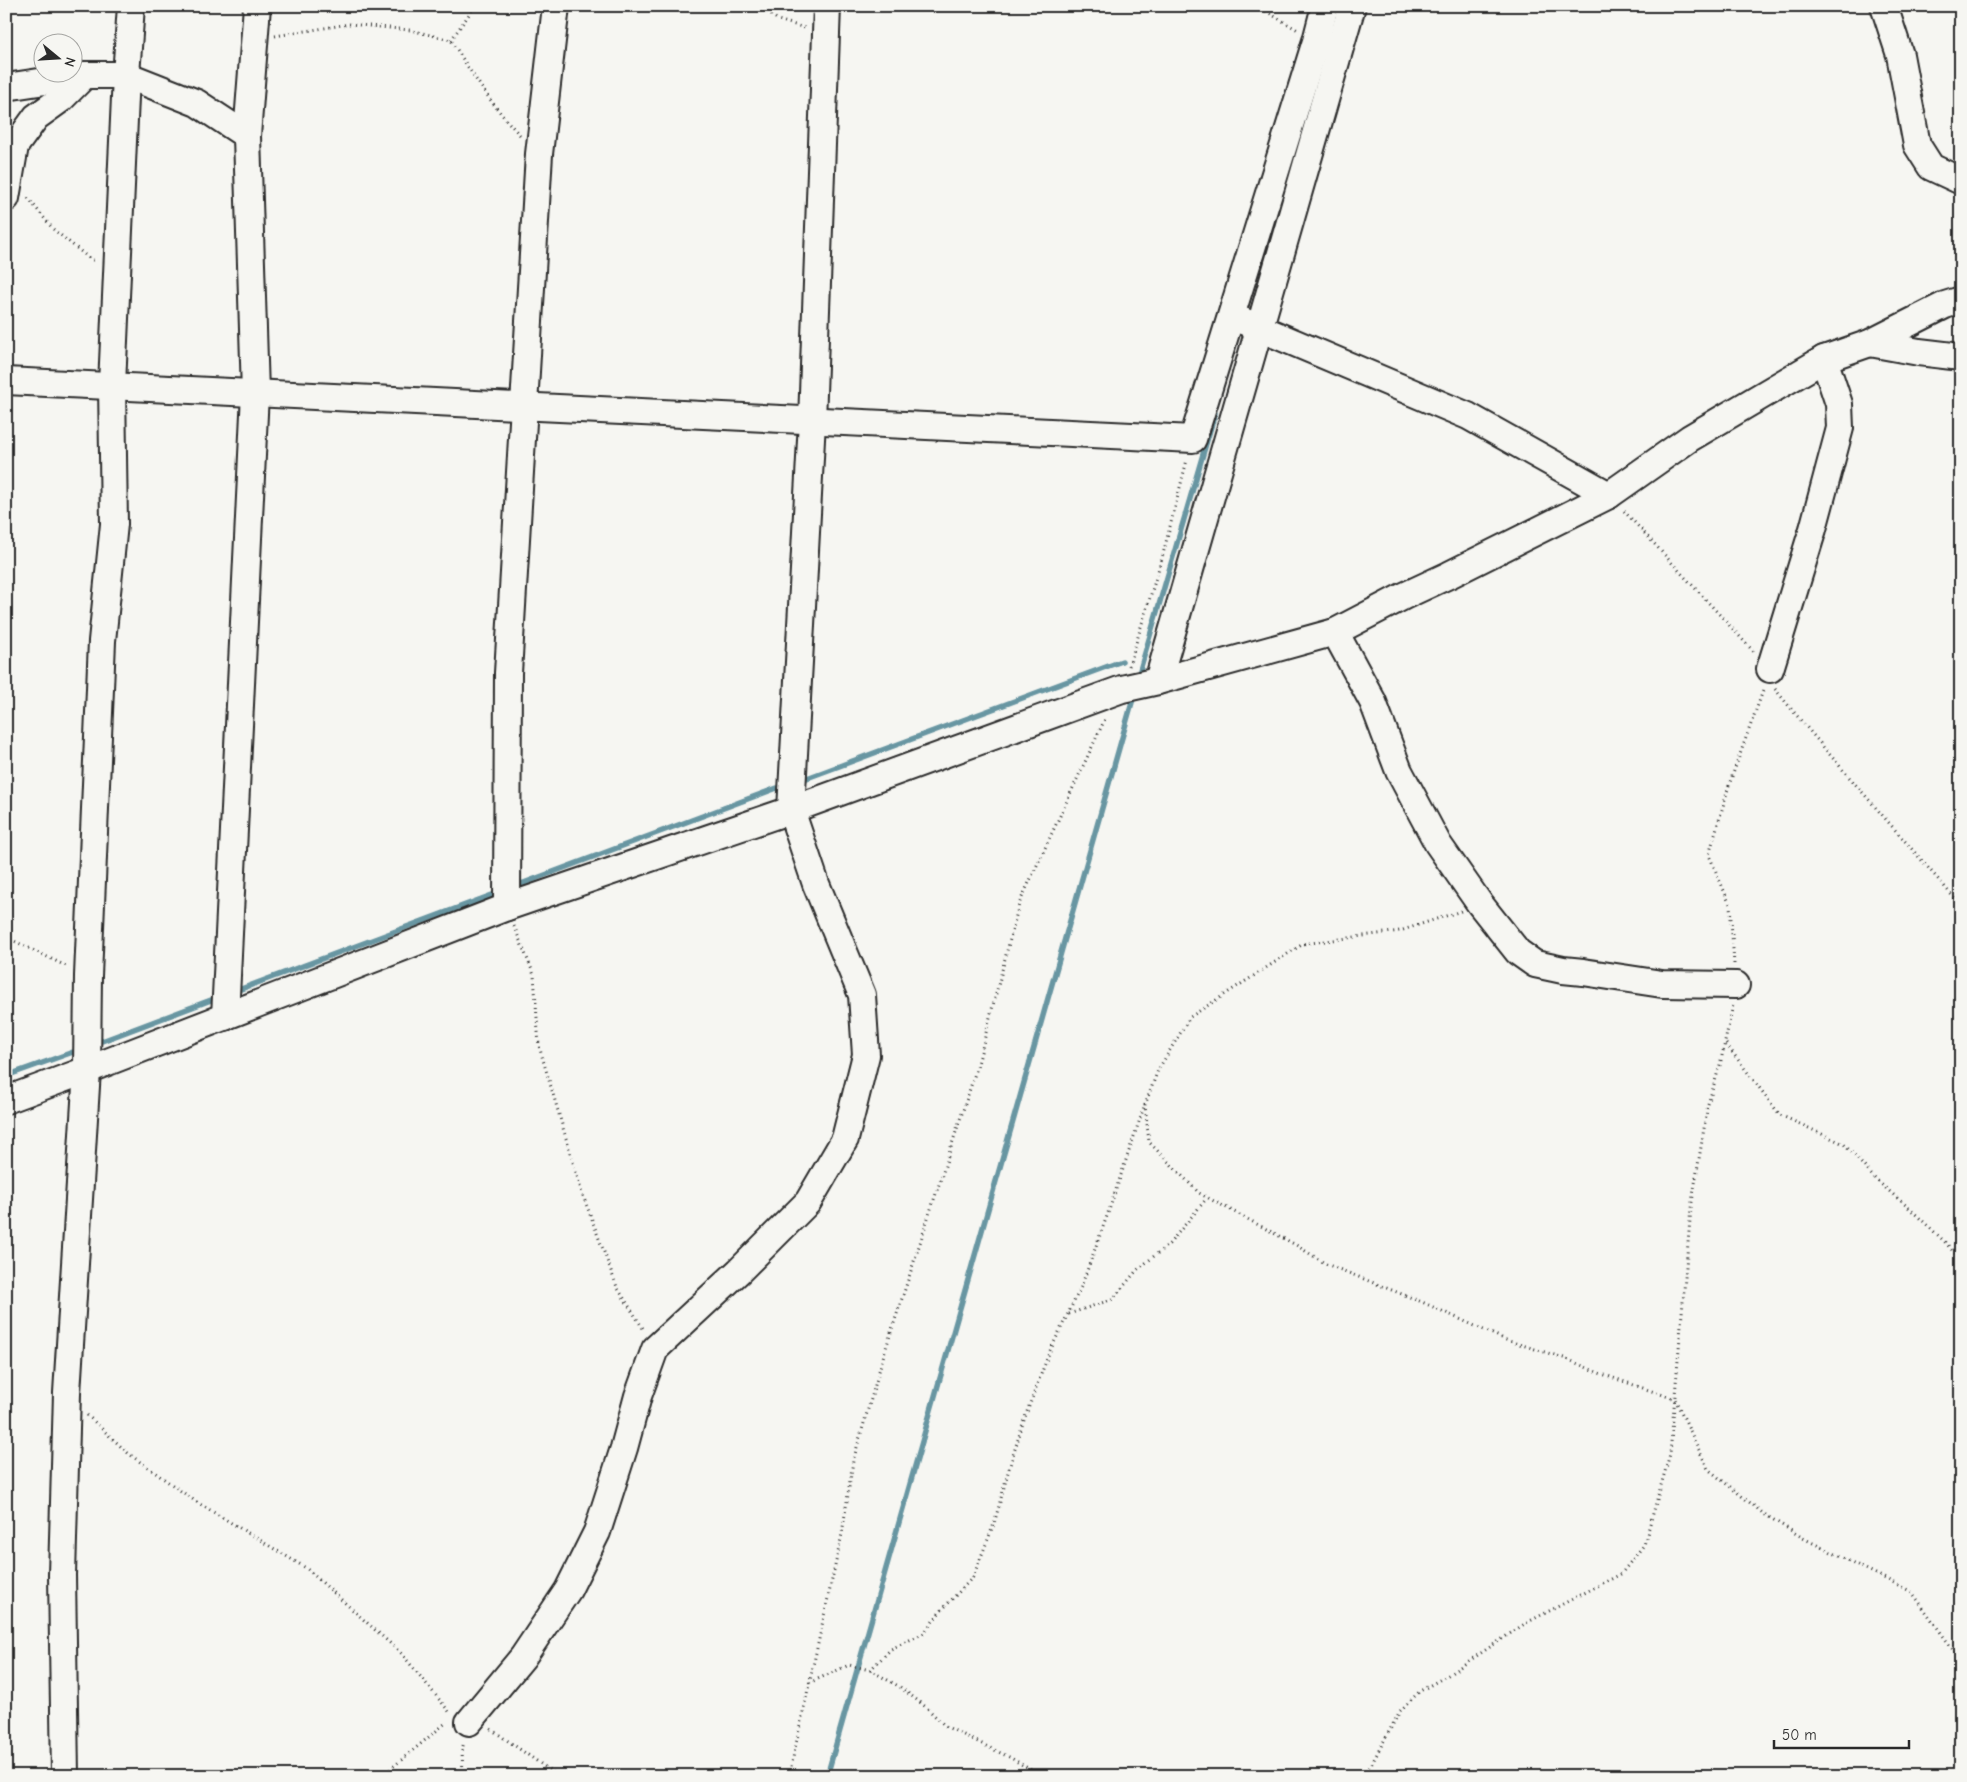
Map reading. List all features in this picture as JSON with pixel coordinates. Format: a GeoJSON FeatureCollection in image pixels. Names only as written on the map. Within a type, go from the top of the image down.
{"type":"FeatureCollection","features":[{"type":"Feature","properties":{"kind":"street"},"geometry":{"type":"LineString","coordinates":[[65,1776],[62,1575],[67,1393],[87,1070],[88,976],[102,641],[114,524],[112,385],[126,75],[131,6]]}},
{"type":"Feature","properties":{"kind":"street"},"geometry":{"type":"LineString","coordinates":[[225,1017],[256,393],[247,136],[257,6]]}},
{"type":"Feature","properties":{"kind":"street"},"geometry":{"type":"LineString","coordinates":[[507,907],[508,673],[539,154],[556,6]]}},
{"type":"Feature","properties":{"kind":"street"},"geometry":{"type":"LineString","coordinates":[[469,1722],[523,1657],[568,1590],[597,1532],[624,1448],[638,1396],[655,1349],[739,1271],[808,1202],[845,1139],[866,1056],[862,995],[816,884],[791,810],[812,421],[827,6]]}},
{"type":"Feature","properties":{"kind":"street"},"geometry":{"type":"LineString","coordinates":[[6,380],[1192,439],[1325,6]]}},
{"type":"Feature","properties":{"kind":"street"},"geometry":{"type":"LineString","coordinates":[[1158,681],[1352,6]]}},
{"type":"Feature","properties":{"kind":"street"},"geometry":{"type":"LineString","coordinates":[[1884,6],[1900,55],[1917,145],[1931,167],[1961,182]]}},
{"type":"Feature","properties":{"kind":"street"},"geometry":{"type":"LineString","coordinates":[[8,187],[15,146],[30,124],[36,117],[61,99],[85,75]]}},
{"type":"Feature","properties":{"kind":"street"},"geometry":{"type":"LineString","coordinates":[[6,87],[85,75],[126,75],[197,102],[247,136]]}},
{"type":"Feature","properties":{"kind":"street"},"geometry":{"type":"LineString","coordinates":[[6,1100],[507,907],[791,810],[1126,677],[1158,681],[1335,632],[1609,494],[1690,438],[1824,359],[1870,343],[1945,305],[1961,300]]}},
{"type":"Feature","properties":{"kind":"street"},"geometry":{"type":"LineString","coordinates":[[1230,316],[1468,416],[1609,494]]}},
{"type":"Feature","properties":{"kind":"street"},"geometry":{"type":"LineString","coordinates":[[1870,343],[1961,357]]}},
{"type":"Feature","properties":{"kind":"street"},"geometry":{"type":"LineString","coordinates":[[1768,674],[1813,529],[1840,428],[1839,404],[1824,359]]}},
{"type":"Feature","properties":{"kind":"street"},"geometry":{"type":"LineString","coordinates":[[1335,632],[1373,702],[1399,771],[1438,844],[1480,904],[1518,952],[1535,964],[1563,970],[1662,984],[1736,985]]}},
{"type":"Feature","properties":{"kind":"path"},"geometry":{"type":"LineString","coordinates":[[451,40],[475,6]]}},
{"type":"Feature","properties":{"kind":"path"},"geometry":{"type":"LineString","coordinates":[[759,6],[778,20],[808,29],[826,44]]}},
{"type":"Feature","properties":{"kind":"path"},"geometry":{"type":"LineString","coordinates":[[1257,6],[1316,40]]}},
{"type":"Feature","properties":{"kind":"path"},"geometry":{"type":"LineString","coordinates":[[255,39],[349,24],[410,30],[451,40],[476,81],[500,114],[539,154]]}},
{"type":"Feature","properties":{"kind":"path"},"geometry":{"type":"LineString","coordinates":[[8,187],[53,229],[90,259],[117,267]]}},
{"type":"Feature","properties":{"kind":"path"},"geometry":{"type":"LineString","coordinates":[[789,1776],[842,1534],[853,1461],[884,1354],[978,1064],[1019,904],[1126,677],[1162,558],[1192,439]]}},
{"type":"Feature","properties":{"kind":"path"},"geometry":{"type":"LineString","coordinates":[[1609,494],[1768,674],[1821,746],[1890,822],[1961,906]]}},
{"type":"Feature","properties":{"kind":"path"},"geometry":{"type":"LineString","coordinates":[[1363,1776],[1371,1765],[1400,1711],[1420,1691],[1448,1676],[1526,1623],[1621,1574],[1644,1545],[1670,1454],[1691,1208],[1708,1104],[1725,1043],[1736,985],[1730,905],[1710,855],[1730,782],[1768,674]]}},
{"type":"Feature","properties":{"kind":"path"},"geometry":{"type":"LineString","coordinates":[[870,1670],[890,1649],[924,1633],[940,1612],[973,1577],[994,1524],[1025,1417],[1049,1353],[1081,1287],[1158,1070],[1190,1017],[1303,944],[1400,931],[1480,904]]}},
{"type":"Feature","properties":{"kind":"path"},"geometry":{"type":"LineString","coordinates":[[507,907],[534,975],[538,1046],[582,1193],[617,1287],[655,1349]]}},
{"type":"Feature","properties":{"kind":"path"},"geometry":{"type":"LineString","coordinates":[[6,937],[88,976]]}},
{"type":"Feature","properties":{"kind":"path"},"geometry":{"type":"LineString","coordinates":[[1725,1043],[1780,1115],[1844,1144],[1876,1180],[1908,1207],[1961,1260]]}},
{"type":"Feature","properties":{"kind":"path"},"geometry":{"type":"LineString","coordinates":[[1145,1105],[1149,1142],[1199,1193],[1207,1198],[1296,1245],[1326,1264],[1422,1302],[1506,1340],[1567,1359],[1675,1399],[1708,1469],[1764,1514],[1802,1538],[1912,1592],[1961,1661]]}},
{"type":"Feature","properties":{"kind":"path"},"geometry":{"type":"LineString","coordinates":[[1068,1314],[1113,1299],[1137,1270],[1169,1244],[1207,1198]]}},
{"type":"Feature","properties":{"kind":"path"},"geometry":{"type":"LineString","coordinates":[[67,1393],[129,1454],[195,1501],[306,1568],[402,1654],[454,1717],[382,1776]]}},
{"type":"Feature","properties":{"kind":"path"},"geometry":{"type":"LineString","coordinates":[[809,1683],[849,1665],[870,1670],[900,1687],[920,1702],[944,1726],[985,1744],[1041,1776]]}},
{"type":"Feature","properties":{"kind":"path"},"geometry":{"type":"LineString","coordinates":[[463,1776],[462,1750],[469,1722],[495,1730],[558,1776]]}},
{"type":"Feature","properties":{"kind":"waterway"},"geometry":{"type":"LineString","coordinates":[[1140,670],[1215,413]]}},
{"type":"Feature","properties":{"kind":"waterway"},"geometry":{"type":"LineString","coordinates":[[807,778],[1122,661]]}},
{"type":"Feature","properties":{"kind":"waterway"},"geometry":{"type":"LineString","coordinates":[[827,1776],[1133,699]]}},
{"type":"Feature","properties":{"kind":"waterway"},"geometry":{"type":"LineString","coordinates":[[521,884],[777,788]]}},
{"type":"Feature","properties":{"kind":"waterway"},"geometry":{"type":"LineString","coordinates":[[241,989],[492,895]]}},
{"type":"Feature","properties":{"kind":"waterway"},"geometry":{"type":"LineString","coordinates":[[102,1041],[211,1000]]}},
{"type":"Feature","properties":{"kind":"waterway"},"geometry":{"type":"LineString","coordinates":[[6,1076],[73,1052]]}}]}
